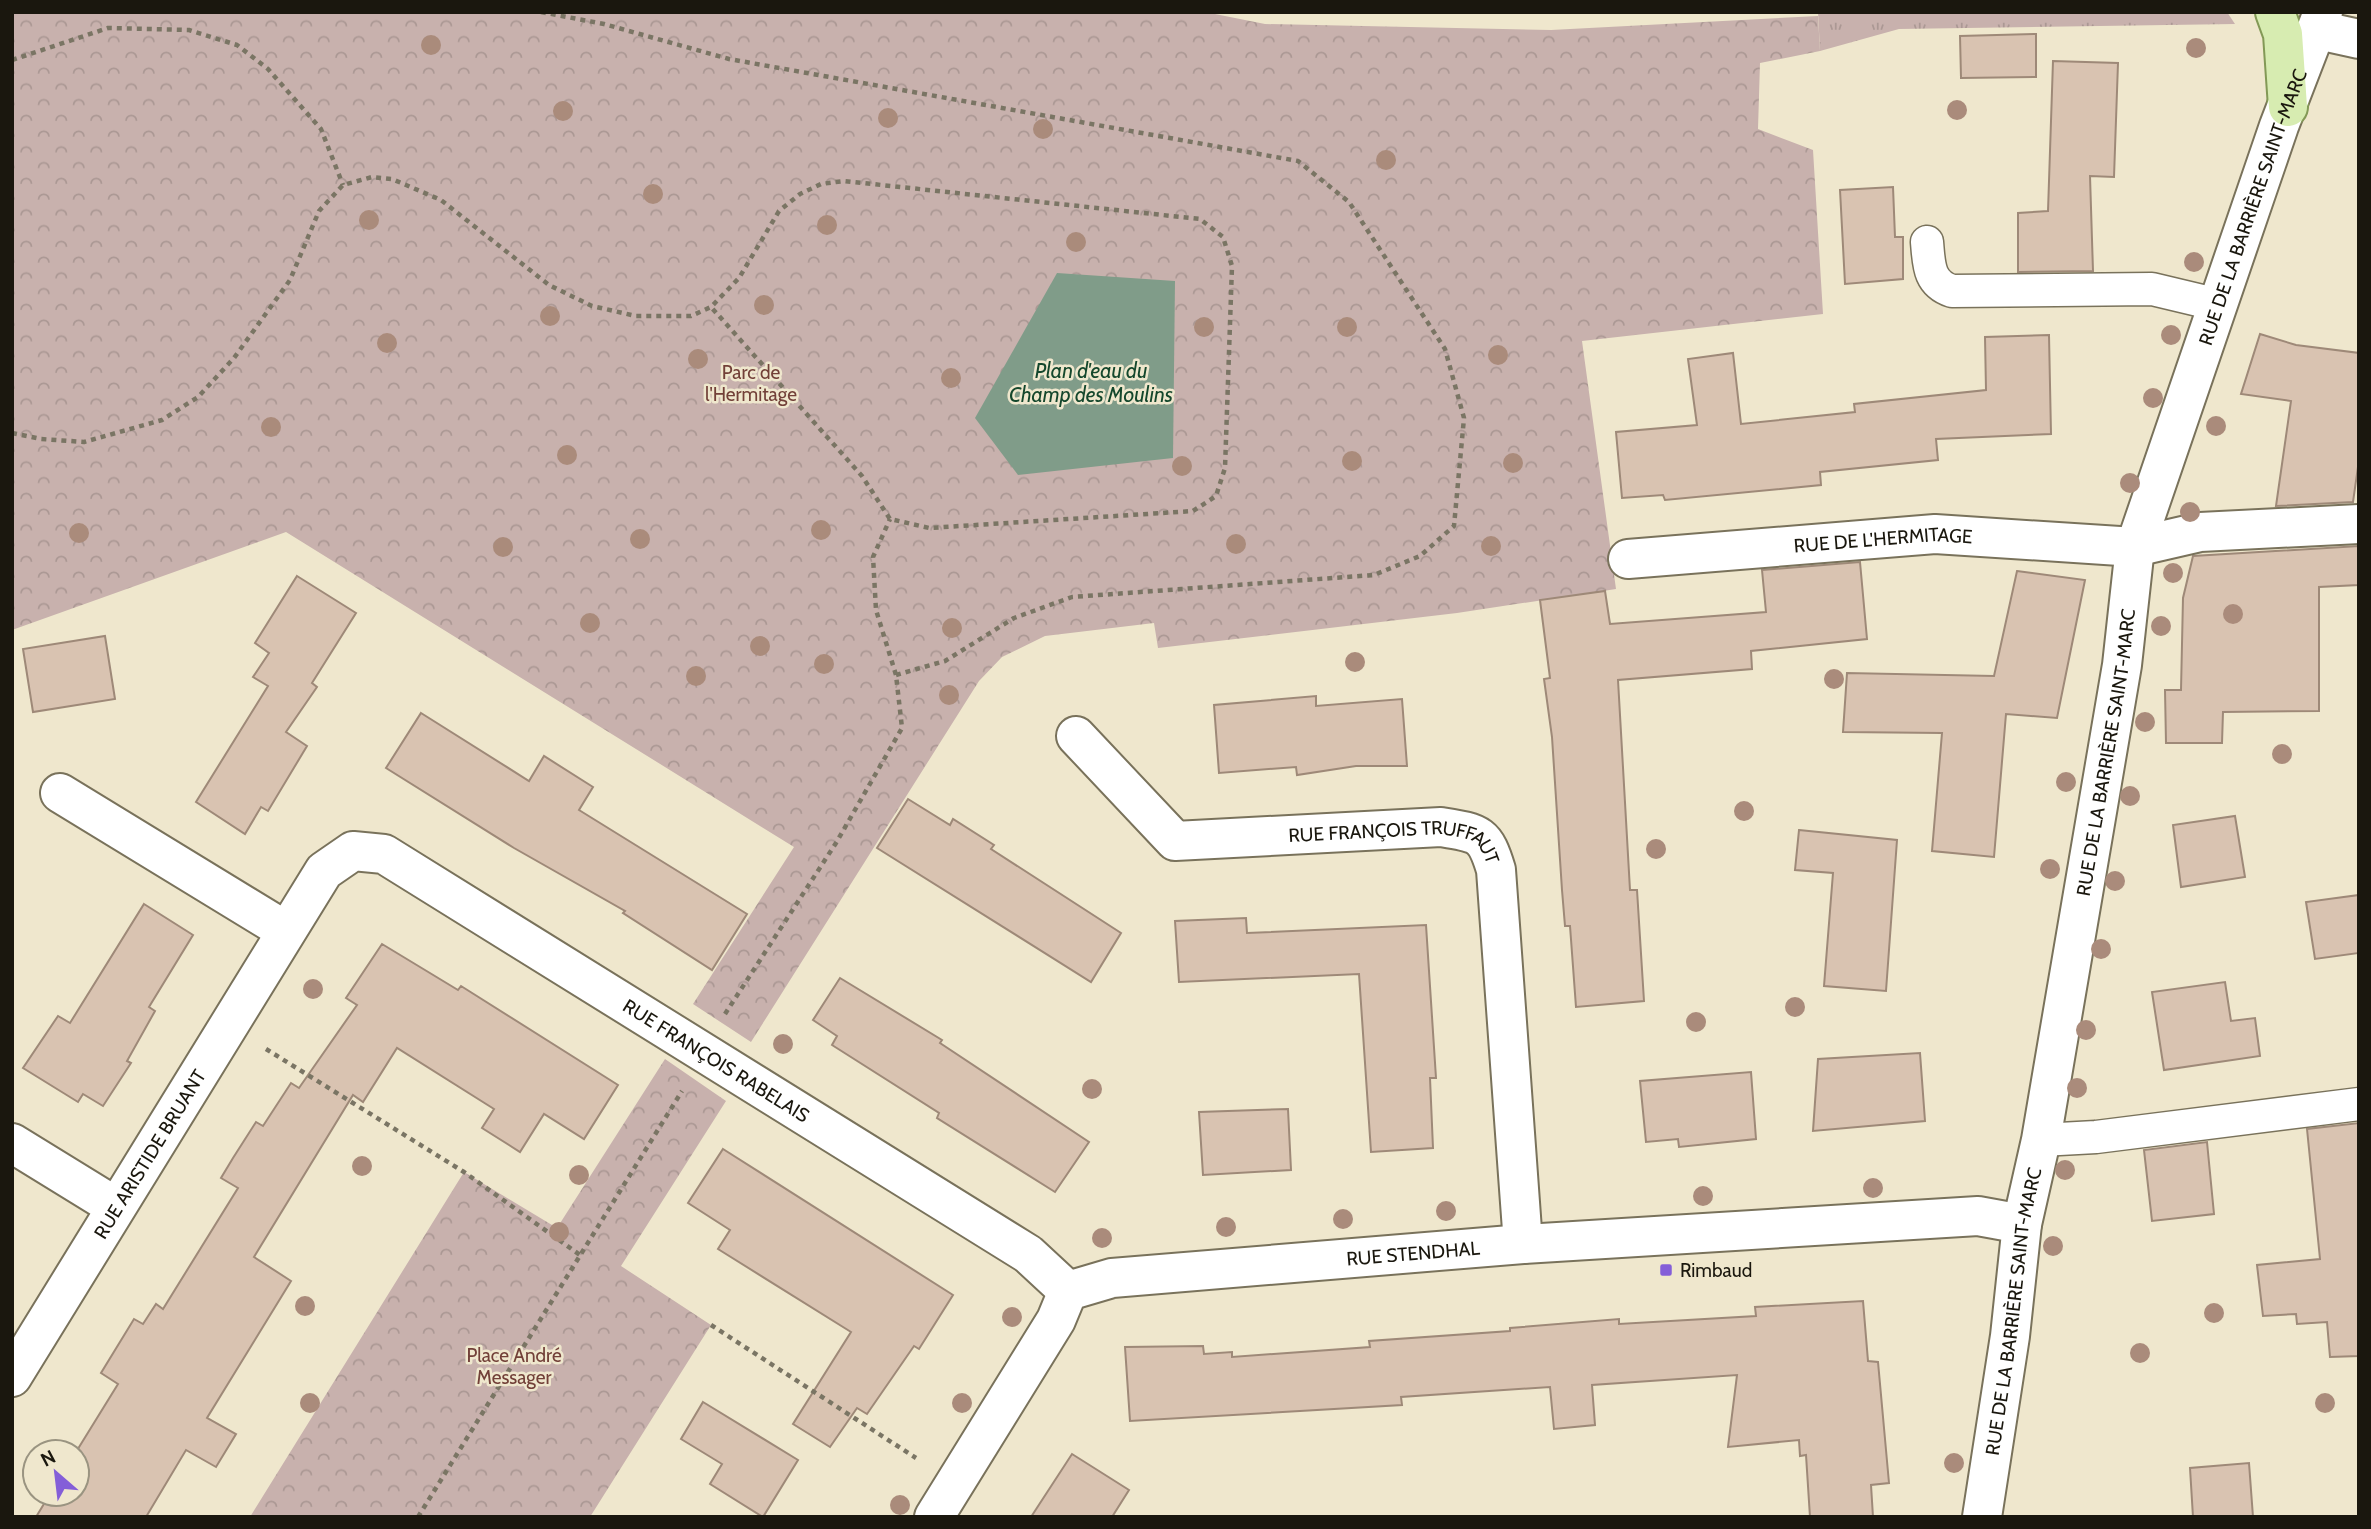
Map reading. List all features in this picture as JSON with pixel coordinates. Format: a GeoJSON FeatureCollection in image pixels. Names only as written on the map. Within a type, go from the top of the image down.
{"type":"FeatureCollection","features":[{"type":"Feature","properties":{"kind":"main road"},"geometry":{"type":"LineString","coordinates":[[2275,12],[2283,34],[2288,107]]}},
{"type":"Feature","properties":{"kind":"street","name":"RUE DE LA BARRIÈRE SAINT-MARC"},"geometry":{"type":"LineString","coordinates":[[1982,1517],[2008,1348],[2022,1224],[2041,1140],[2122,665],[2135,547],[2288,107],[2321,21]]}},
{"type":"Feature","properties":{"kind":"street"},"geometry":{"type":"LineString","coordinates":[[2321,21],[2359,39]]}},
{"type":"Feature","properties":{"kind":"street","name":"RUE DE L'HERMITAGE"},"geometry":{"type":"LineString","coordinates":[[1629,559],[1936,534],[2086,541],[2135,547],[2200,532],[2359,524]]}},
{"type":"Feature","properties":{"kind":"street","name":"RUE FRANÇOIS TRUFFAUT"},"geometry":{"type":"LineString","coordinates":[[1076,736],[1174,841],[1441,827],[1475,832],[1489,845],[1496,870],[1523,1244]]}},
{"type":"Feature","properties":{"kind":"street"},"geometry":{"type":"LineString","coordinates":[[60,793],[286,931]]}},
{"type":"Feature","properties":{"kind":"street","name":"RUE ARISTIDE BRUANT"},"geometry":{"type":"LineString","coordinates":[[12,1377],[324,871],[353,851]]}},
{"type":"Feature","properties":{"kind":"street","name":"RUE FRANÇOIS RABELAIS"},"geometry":{"type":"LineString","coordinates":[[353,851],[384,854],[396,861],[1028,1254],[1068,1291]]}},
{"type":"Feature","properties":{"kind":"street"},"geometry":{"type":"LineString","coordinates":[[12,1143],[116,1207]]}},
{"type":"Feature","properties":{"kind":"street","name":"RUE STENDHAL"},"geometry":{"type":"LineString","coordinates":[[1068,1291],[1135,1275],[1523,1244],[1978,1216],[2022,1224]]}},
{"type":"Feature","properties":{"kind":"street"},"geometry":{"type":"LineString","coordinates":[[934,1517],[1056,1320],[1068,1291]]}},
{"type":"Feature","properties":{"kind":"lane"},"geometry":{"type":"LineString","coordinates":[[1927,242],[1929,270],[1941,287],[1952,291],[2152,289],[2219,305]]}},
{"type":"Feature","properties":{"kind":"lane"},"geometry":{"type":"LineString","coordinates":[[2041,1140],[2096,1137],[2359,1104]]}},
{"type":"Feature","properties":{"kind":"path"},"geometry":{"type":"LineString","coordinates":[[541,12],[604,24],[729,59],[1298,161],[1349,202],[1445,349],[1464,418],[1454,526],[1420,556],[1374,575],[1072,597],[1014,618],[945,661],[896,675]]}},
{"type":"Feature","properties":{"kind":"path"},"geometry":{"type":"LineString","coordinates":[[12,60],[108,29],[189,30],[237,45],[268,69],[321,129],[344,185]]}},
{"type":"Feature","properties":{"kind":"path"},"geometry":{"type":"LineString","coordinates":[[12,433],[84,442],[163,419],[198,397],[234,358],[290,280],[319,211],[344,185],[372,177],[392,178],[441,200],[549,285],[592,306],[636,316],[691,316],[711,307],[739,278],[779,211],[800,194],[821,184],[844,181],[1200,219],[1223,237],[1232,266],[1226,468],[1216,496],[1193,510],[929,528],[890,519],[862,476],[711,307]]}},
{"type":"Feature","properties":{"kind":"path"},"geometry":{"type":"LineString","coordinates":[[719,1023],[836,843],[902,728],[896,675],[876,610],[873,557],[890,519]]}},
{"type":"Feature","properties":{"kind":"path"},"geometry":{"type":"LineString","coordinates":[[262,1047],[464,1172],[580,1255]]}},
{"type":"Feature","properties":{"kind":"path"},"geometry":{"type":"LineString","coordinates":[[418,1517],[684,1088]]}},
{"type":"Feature","properties":{"kind":"path"},"geometry":{"type":"LineString","coordinates":[[711,1325],[919,1461]]}},
{"type":"Feature","properties":{"kind":"green space","name":"Parc de l'Hermitage"},"geometry":{"type":"Polygon","coordinates":[[[12,12],[1205,12],[1265,24],[1551,30],[1818,16],[1820,51],[1760,63],[1758,129],[1813,150],[1823,314],[1582,341],[1616,589],[1457,613],[1158,648],[1154,623],[1045,636],[1002,657],[979,681],[751,1042],[693,1004],[794,847],[286,532],[12,630],[12,12]]]}},
{"type":"Feature","properties":{"kind":"green space"},"geometry":{"type":"Polygon","coordinates":[[[1818,12],[2227,12],[2235,24],[1899,29],[1820,51],[1818,12]]]}},
{"type":"Feature","properties":{"kind":"green space","name":"Place André Messager"},"geometry":{"type":"Polygon","coordinates":[[[665,1059],[726,1101],[621,1266],[711,1325],[590,1517],[250,1517],[464,1172],[557,1228],[665,1059]]]}},
{"type":"Feature","properties":{"kind":"water","name":"Plan d'eau du Champ des Moulins"},"geometry":{"type":"Polygon","coordinates":[[[1057,273],[1175,281],[1173,458],[1018,475],[975,418],[1057,273]]]}},
{"type":"Feature","properties":{"kind":"building"},"geometry":{"type":"Polygon","coordinates":[[[2036,34],[2036,77],[1961,78],[1960,36],[2036,34]]]}},
{"type":"Feature","properties":{"kind":"building"},"geometry":{"type":"Polygon","coordinates":[[[2053,61],[2118,63],[2114,177],[2090,176],[2093,271],[2018,272],[2018,213],[2048,211],[2053,61]]]}},
{"type":"Feature","properties":{"kind":"building"},"geometry":{"type":"Polygon","coordinates":[[[1893,187],[1895,237],[1903,237],[1903,279],[1845,284],[1840,190],[1893,187]]]}},
{"type":"Feature","properties":{"kind":"building"},"geometry":{"type":"Polygon","coordinates":[[[2260,334],[2296,345],[2359,353],[2359,460],[2353,502],[2276,506],[2291,401],[2241,394],[2260,334]]]}},
{"type":"Feature","properties":{"kind":"building"},"geometry":{"type":"Polygon","coordinates":[[[2049,335],[2051,434],[1936,439],[1938,460],[1820,472],[1821,485],[1665,500],[1663,495],[1622,498],[1616,432],[1697,425],[1688,359],[1733,353],[1741,424],[1855,412],[1854,404],[1986,390],[1985,337],[2049,335]]]}},
{"type":"Feature","properties":{"kind":"building"},"geometry":{"type":"Polygon","coordinates":[[[2359,546],[2359,585],[2319,587],[2319,711],[2223,712],[2222,743],[2166,743],[2165,690],[2181,690],[2183,598],[2193,556],[2359,546]]]}},
{"type":"Feature","properties":{"kind":"building"},"geometry":{"type":"Polygon","coordinates":[[[1860,562],[1867,639],[1751,651],[1752,669],[1618,680],[1630,890],[1637,890],[1644,1001],[1576,1007],[1570,926],[1565,926],[1552,737],[1544,679],[1550,678],[1540,600],[1605,591],[1610,624],[1766,612],[1762,570],[1860,562]]]}},
{"type":"Feature","properties":{"kind":"building"},"geometry":{"type":"Polygon","coordinates":[[[2017,571],[2085,580],[2057,718],[2006,714],[1994,857],[1932,851],[1942,733],[1843,732],[1847,673],[1994,676],[2017,571]]]}},
{"type":"Feature","properties":{"kind":"building"},"geometry":{"type":"Polygon","coordinates":[[[297,576],[356,613],[312,683],[317,687],[286,732],[307,746],[268,811],[261,807],[245,834],[196,802],[268,686],[253,677],[269,653],[255,643],[297,576]]]}},
{"type":"Feature","properties":{"kind":"building"},"geometry":{"type":"Polygon","coordinates":[[[105,636],[115,699],[33,712],[23,649],[105,636]]]}},
{"type":"Feature","properties":{"kind":"building"},"geometry":{"type":"Polygon","coordinates":[[[1316,696],[1316,706],[1402,699],[1407,766],[1356,766],[1297,775],[1296,767],[1219,773],[1214,705],[1316,696]]]}},
{"type":"Feature","properties":{"kind":"building"},"geometry":{"type":"Polygon","coordinates":[[[421,713],[529,781],[544,756],[593,787],[579,810],[747,914],[712,970],[623,913],[625,911],[514,848],[386,768],[421,713]]]}},
{"type":"Feature","properties":{"kind":"building"},"geometry":{"type":"Polygon","coordinates":[[[908,799],[950,825],[953,819],[994,845],[991,849],[1121,933],[1091,982],[877,848],[908,799]]]}},
{"type":"Feature","properties":{"kind":"building"},"geometry":{"type":"Polygon","coordinates":[[[2235,816],[2245,877],[2181,887],[2173,825],[2235,816]]]}},
{"type":"Feature","properties":{"kind":"building"},"geometry":{"type":"Polygon","coordinates":[[[1799,830],[1897,840],[1886,991],[1824,986],[1833,873],[1795,870],[1799,830]]]}},
{"type":"Feature","properties":{"kind":"building"},"geometry":{"type":"Polygon","coordinates":[[[2359,895],[2359,953],[2315,959],[2306,902],[2359,895]]]}},
{"type":"Feature","properties":{"kind":"building"},"geometry":{"type":"Polygon","coordinates":[[[144,904],[193,935],[149,1007],[155,1011],[127,1061],[131,1063],[103,1106],[83,1094],[78,1102],[23,1068],[58,1016],[70,1023],[144,904]]]}},
{"type":"Feature","properties":{"kind":"building"},"geometry":{"type":"Polygon","coordinates":[[[1246,918],[1247,933],[1426,925],[1436,1078],[1430,1078],[1433,1148],[1371,1152],[1359,974],[1179,982],[1175,921],[1246,918]]]}},
{"type":"Feature","properties":{"kind":"building"},"geometry":{"type":"Polygon","coordinates":[[[382,944],[458,990],[461,986],[618,1085],[584,1139],[544,1114],[520,1152],[482,1128],[494,1109],[397,1048],[363,1102],[353,1095],[254,1257],[291,1281],[207,1418],[236,1434],[216,1467],[186,1450],[146,1517],[36,1517],[41,1508],[91,1508],[91,1438],[85,1438],[118,1384],[101,1373],[134,1319],[143,1324],[156,1304],[163,1309],[238,1188],[221,1178],[256,1122],[263,1126],[291,1083],[299,1088],[357,1005],[346,998],[382,944]]]}},
{"type":"Feature","properties":{"kind":"building"},"geometry":{"type":"Polygon","coordinates":[[[840,978],[942,1040],[940,1043],[1089,1142],[1055,1192],[937,1118],[939,1113],[832,1045],[837,1036],[813,1020],[840,978]]]}},
{"type":"Feature","properties":{"kind":"building"},"geometry":{"type":"Polygon","coordinates":[[[2225,982],[2231,1021],[2255,1018],[2260,1056],[2164,1070],[2152,992],[2225,982]]]}},
{"type":"Feature","properties":{"kind":"building"},"geometry":{"type":"Polygon","coordinates":[[[1920,1053],[1925,1121],[1813,1131],[1818,1059],[1920,1053]]]}},
{"type":"Feature","properties":{"kind":"building"},"geometry":{"type":"Polygon","coordinates":[[[1751,1072],[1756,1139],[1679,1147],[1678,1139],[1646,1142],[1640,1081],[1751,1072]]]}},
{"type":"Feature","properties":{"kind":"building"},"geometry":{"type":"Polygon","coordinates":[[[1288,1109],[1291,1170],[1203,1175],[1199,1112],[1288,1109]]]}},
{"type":"Feature","properties":{"kind":"building"},"geometry":{"type":"Polygon","coordinates":[[[2359,1123],[2359,1356],[2330,1357],[2327,1322],[2297,1324],[2296,1314],[2263,1316],[2257,1265],[2320,1259],[2307,1129],[2359,1123]]]}},
{"type":"Feature","properties":{"kind":"building"},"geometry":{"type":"Polygon","coordinates":[[[2207,1142],[2214,1214],[2152,1221],[2144,1150],[2207,1142]]]}},
{"type":"Feature","properties":{"kind":"building"},"geometry":{"type":"Polygon","coordinates":[[[723,1149],[953,1295],[919,1349],[914,1346],[867,1414],[857,1408],[830,1447],[793,1424],[851,1332],[718,1249],[730,1230],[688,1203],[723,1149]]]}},
{"type":"Feature","properties":{"kind":"building"},"geometry":{"type":"Polygon","coordinates":[[[1863,1301],[1868,1361],[1878,1362],[1889,1483],[1871,1485],[1873,1517],[1810,1517],[1806,1455],[1800,1456],[1799,1440],[1728,1447],[1737,1375],[1592,1385],[1595,1425],[1554,1429],[1550,1387],[1401,1397],[1402,1405],[1130,1421],[1125,1347],[1203,1346],[1204,1354],[1232,1352],[1232,1357],[1370,1347],[1369,1341],[1510,1331],[1510,1328],[1619,1319],[1619,1324],[1756,1316],[1755,1307],[1863,1301]]]}},
{"type":"Feature","properties":{"kind":"building"},"geometry":{"type":"Polygon","coordinates":[[[703,1402],[798,1460],[763,1517],[710,1484],[722,1464],[681,1439],[703,1402]]]}},
{"type":"Feature","properties":{"kind":"building"},"geometry":{"type":"Polygon","coordinates":[[[1072,1454],[1129,1490],[1112,1517],[1031,1517],[1072,1454]]]}},
{"type":"Feature","properties":{"kind":"building"},"geometry":{"type":"Polygon","coordinates":[[[2249,1463],[2253,1517],[2193,1517],[2190,1468],[2249,1463]]]}},
{"type":"Feature","properties":{"kind":"place","name":"Rimbaud"},"geometry":{"type":"Point","coordinates":[1666,1270]}}]}
